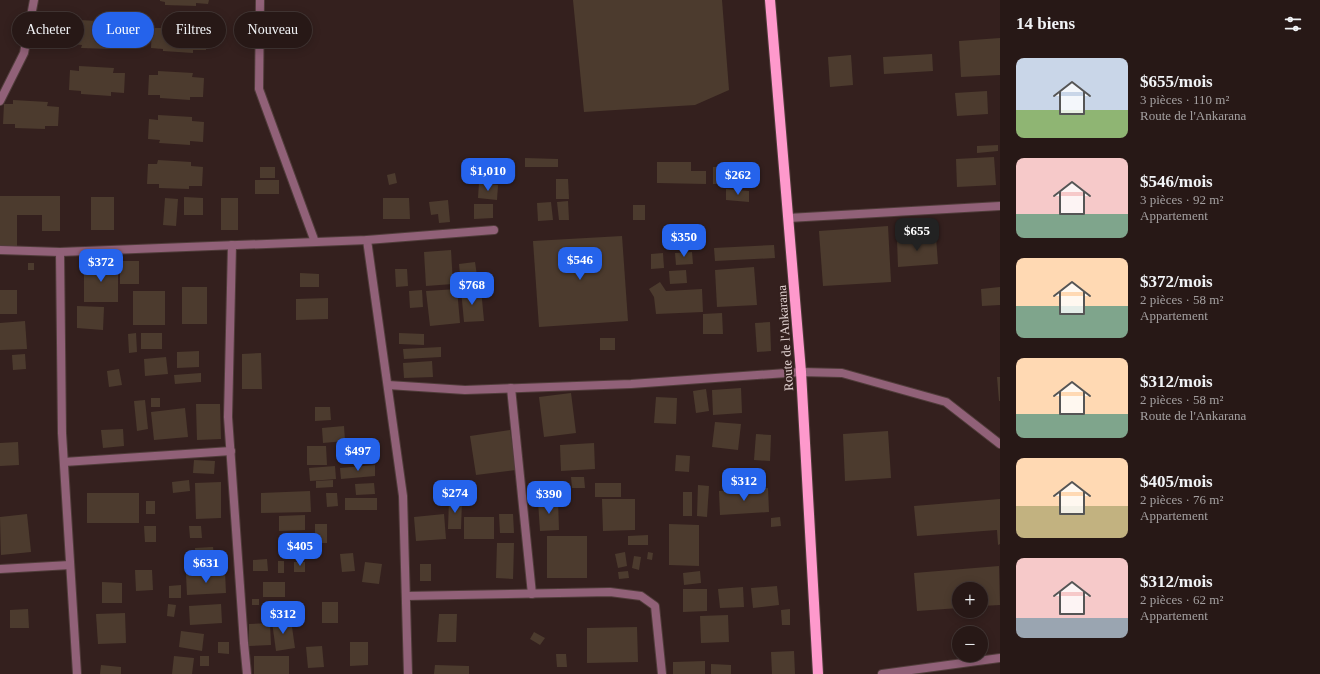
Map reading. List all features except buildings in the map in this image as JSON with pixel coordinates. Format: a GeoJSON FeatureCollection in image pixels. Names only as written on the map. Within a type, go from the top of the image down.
{"type":"FeatureCollection","features":[{"type":"Feature","properties":{"kind":"main road","name":"Route de l'Ankarana"},"geometry":{"type":"LineString","coordinates":[[770,0],[801,372],[818,674]]}},
{"type":"Feature","properties":{"kind":"street"},"geometry":{"type":"LineString","coordinates":[[0,101],[24,53],[34,0]]}},
{"type":"Feature","properties":{"kind":"street"},"geometry":{"type":"LineString","coordinates":[[260,0],[259,89],[316,242]]}},
{"type":"Feature","properties":{"kind":"street"},"geometry":{"type":"LineString","coordinates":[[788,218],[1000,206]]}},
{"type":"Feature","properties":{"kind":"street"},"geometry":{"type":"LineString","coordinates":[[0,250],[60,252],[367,240],[494,230]]}},
{"type":"Feature","properties":{"kind":"street"},"geometry":{"type":"LineString","coordinates":[[367,240],[403,496],[408,674]]}},
{"type":"Feature","properties":{"kind":"street"},"geometry":{"type":"LineString","coordinates":[[232,245],[228,417],[244,643],[248,674]]}},
{"type":"Feature","properties":{"kind":"street"},"geometry":{"type":"LineString","coordinates":[[60,252],[62,433],[77,674]]}},
{"type":"Feature","properties":{"kind":"street"},"geometry":{"type":"LineString","coordinates":[[388,386],[465,390],[631,384],[801,372],[842,373],[946,402],[1000,444]]}},
{"type":"Feature","properties":{"kind":"street"},"geometry":{"type":"LineString","coordinates":[[511,388],[532,594]]}},
{"type":"Feature","properties":{"kind":"street"},"geometry":{"type":"LineString","coordinates":[[64,462],[231,452]]}},
{"type":"Feature","properties":{"kind":"street"},"geometry":{"type":"LineString","coordinates":[[0,569],[70,565]]}},
{"type":"Feature","properties":{"kind":"street"},"geometry":{"type":"LineString","coordinates":[[406,596],[610,592],[641,596],[655,606],[662,674]]}},
{"type":"Feature","properties":{"kind":"street"},"geometry":{"type":"LineString","coordinates":[[882,674],[1000,658]]}}]}
